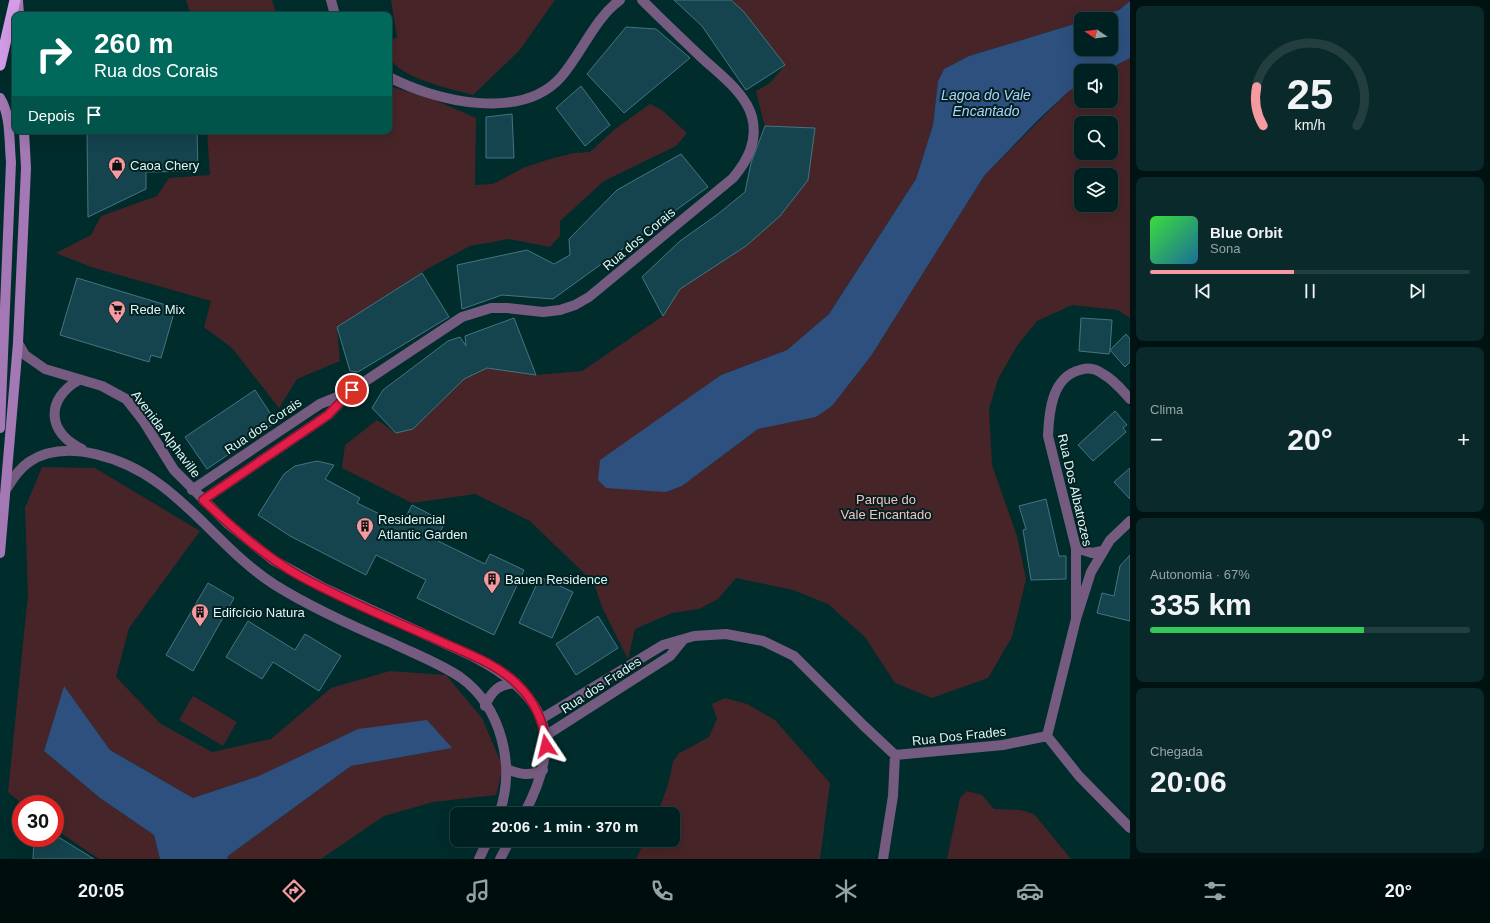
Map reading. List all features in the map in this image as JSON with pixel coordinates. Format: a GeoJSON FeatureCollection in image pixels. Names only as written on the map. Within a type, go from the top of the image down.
{"type":"FeatureCollection","features":[{"type":"Feature","properties":{"kind":"highway"},"geometry":{"type":"LineString","coordinates":[[12,12],[15,0]]}},
{"type":"Feature","properties":{"kind":"highway"},"geometry":{"type":"LineString","coordinates":[[0,65],[12,13]]}},
{"type":"Feature","properties":{"kind":"main road"},"geometry":{"type":"LineString","coordinates":[[18,0],[19,12]]}},
{"type":"Feature","properties":{"kind":"main road"},"geometry":{"type":"LineString","coordinates":[[0,98],[3,103],[8,126],[11,162],[0,428]]}},
{"type":"Feature","properties":{"kind":"main road"},"geometry":{"type":"LineString","coordinates":[[0,554],[7,488],[18,343],[26,168],[24,134]]}},
{"type":"Feature","properties":{"kind":"street"},"geometry":{"type":"LineString","coordinates":[[331,0],[334,12]]}},
{"type":"Feature","properties":{"kind":"street"},"geometry":{"type":"LineString","coordinates":[[392,78],[425,92],[480,103],[499,104],[531,98],[547,89],[560,78],[606,13],[620,0]]}},
{"type":"Feature","properties":{"kind":"street","name":"Rua dos Corais"},"geometry":{"type":"LineString","coordinates":[[192,490],[320,404],[352,390],[462,316],[492,308],[507,308],[528,312],[560,310],[575,305],[589,297],[724,186],[743,166],[750,153],[753,140],[752,116],[746,105],[733,88],[642,0]]}},
{"type":"Feature","properties":{"kind":"street","name":"Avenida Alphaville"},"geometry":{"type":"LineString","coordinates":[[18,343],[25,355],[37,365],[54,373],[102,386],[126,399],[144,422],[166,460],[192,490],[253,544],[298,575],[474,657],[492,666],[516,683],[534,704],[541,719],[545,736],[546,757],[543,770],[527,807]]}},
{"type":"Feature","properties":{"kind":"street","name":"Rua Dos Albatrozes"},"geometry":{"type":"LineString","coordinates":[[1076,619],[1076,548],[1048,436],[1048,420],[1053,399],[1058,386],[1065,376],[1085,368],[1104,374],[1116,383],[1130,399]]}},
{"type":"Feature","properties":{"kind":"street"},"geometry":{"type":"LineString","coordinates":[[78,380],[68,386],[56,400],[54,417],[62,434],[72,444],[146,474],[173,494],[250,568],[275,585],[338,619],[446,668],[462,678],[485,706],[500,734],[507,769],[506,785],[501,807]]}},
{"type":"Feature","properties":{"kind":"street","name":"Rua dos Corais"},"geometry":{"type":"LineString","coordinates":[[203,500],[328,415],[352,390]]}},
{"type":"Feature","properties":{"kind":"street"},"geometry":{"type":"LineString","coordinates":[[289,425],[297,436]]}},
{"type":"Feature","properties":{"kind":"street"},"geometry":{"type":"LineString","coordinates":[[7,488],[18,471],[29,462],[40,456],[62,451],[84,450]]}},
{"type":"Feature","properties":{"kind":"street"},"geometry":{"type":"LineString","coordinates":[[1130,521],[1110,540],[1102,551],[1091,572],[1076,619],[1047,736],[1079,776],[1130,828]]}},
{"type":"Feature","properties":{"kind":"street"},"geometry":{"type":"LineString","coordinates":[[1076,548],[1092,553],[1102,551]]}},
{"type":"Feature","properties":{"kind":"street","name":"Rua Dos Frades"},"geometry":{"type":"LineString","coordinates":[[663,645],[694,636],[726,634],[763,641],[779,647],[794,656],[895,755],[1003,745],[1047,736]]}},
{"type":"Feature","properties":{"kind":"street","name":"Rua dos Frades"},"geometry":{"type":"LineString","coordinates":[[545,736],[670,656],[683,640]]}},
{"type":"Feature","properties":{"kind":"street","name":"Rua dos Frades"},"geometry":{"type":"LineString","coordinates":[[541,719],[663,645]]}},
{"type":"Feature","properties":{"kind":"street"},"geometry":{"type":"LineString","coordinates":[[632,663],[639,675]]}},
{"type":"Feature","properties":{"kind":"street"},"geometry":{"type":"LineString","coordinates":[[485,706],[493,690],[503,685],[516,683]]}},
{"type":"Feature","properties":{"kind":"street"},"geometry":{"type":"LineString","coordinates":[[884,859],[893,796],[895,755]]}},
{"type":"Feature","properties":{"kind":"street"},"geometry":{"type":"LineString","coordinates":[[507,769],[523,775],[534,774],[543,770]]}},
{"type":"Feature","properties":{"kind":"street"},"geometry":{"type":"LineString","coordinates":[[479,859],[485,847]]}},
{"type":"Feature","properties":{"kind":"street"},"geometry":{"type":"LineString","coordinates":[[500,859],[506,847]]}},
{"type":"Feature","properties":{"kind":"green space"},"geometry":{"type":"Polygon","coordinates":[[[186,0],[272,0],[276,12],[190,12],[186,0]]]}},
{"type":"Feature","properties":{"kind":"green space"},"geometry":{"type":"Polygon","coordinates":[[[391,0],[555,0],[519,51],[473,95],[427,82],[403,71],[392,60],[392,40],[397,37],[391,0]]]}},
{"type":"Feature","properties":{"kind":"green space","name":"Parque do Vale Encantado"},"geometry":{"type":"Polygon","coordinates":[[[731,0],[1130,0],[1126,5],[1115,12],[1074,12],[1074,24],[969,56],[944,69],[938,81],[933,125],[916,179],[829,314],[787,350],[721,375],[600,461],[666,492],[682,486],[758,429],[816,417],[832,406],[871,356],[984,176],[1069,91],[1074,88],[1074,108],[1118,108],[1118,64],[1130,58],[1130,318],[1118,310],[1072,305],[1037,321],[1017,346],[998,379],[989,409],[992,465],[1017,536],[1026,579],[1012,637],[988,678],[932,698],[895,683],[865,637],[828,604],[793,590],[736,578],[718,599],[699,609],[672,613],[635,629],[628,659],[602,607],[594,583],[530,521],[475,494],[412,503],[342,468],[345,445],[377,420],[396,433],[413,429],[464,379],[487,368],[536,375],[582,371],[663,316],[680,289],[746,246],[780,216],[808,180],[815,128],[765,127],[756,91],[770,83],[785,65],[731,0]]]}},
{"type":"Feature","properties":{"kind":"green space"},"geometry":{"type":"Polygon","coordinates":[[[392,87],[432,99],[476,118],[475,185],[493,184],[523,168],[550,159],[574,153],[590,152],[615,129],[650,104],[662,110],[687,133],[676,146],[604,181],[560,221],[560,236],[550,247],[509,239],[470,246],[427,269],[337,327],[340,361],[297,379],[279,408],[232,348],[204,327],[211,301],[91,267],[56,253],[91,235],[101,216],[157,196],[169,178],[210,175],[207,134],[392,134],[392,87]]]}},
{"type":"Feature","properties":{"kind":"green space"},"geometry":{"type":"Polygon","coordinates":[[[42,467],[95,468],[200,531],[129,628],[116,677],[161,724],[212,752],[271,739],[331,688],[390,671],[446,675],[482,718],[503,767],[496,795],[433,802],[384,816],[321,859],[227,859],[228,856],[351,766],[451,748],[259,776],[193,798],[110,750],[64,687],[44,751],[100,798],[154,835],[160,859],[99,859],[64,835],[64,795],[12,795],[8,792],[28,595],[25,508],[42,467]]]}},
{"type":"Feature","properties":{"kind":"green space"},"geometry":{"type":"Polygon","coordinates":[[[193,696],[237,722],[223,746],[179,720],[193,696]]]}},
{"type":"Feature","properties":{"kind":"green space"},"geometry":{"type":"Polygon","coordinates":[[[725,698],[747,704],[775,720],[830,783],[820,859],[636,859],[642,847],[680,847],[680,807],[660,807],[668,785],[673,762],[678,754],[709,737],[717,719],[712,704],[725,698]]]}},
{"type":"Feature","properties":{"kind":"green space"},"geometry":{"type":"Polygon","coordinates":[[[967,791],[982,795],[994,809],[1020,810],[1034,814],[1071,859],[947,859],[960,798],[967,791]]]}},
{"type":"Feature","properties":{"kind":"water","name":"Lagoa do Vale Encantado"},"geometry":{"type":"Polygon","coordinates":[[[1130,1],[1130,58],[1118,64],[1074,64],[1074,88],[1038,120],[984,176],[871,356],[832,406],[816,417],[758,429],[682,486],[666,492],[606,488],[598,480],[600,460],[721,375],[787,350],[829,314],[916,179],[933,125],[938,81],[944,69],[969,56],[1074,24],[1074,56],[1118,56],[1118,12],[1113,12],[1119,10],[1130,1]]]}},
{"type":"Feature","properties":{"kind":"water"},"geometry":{"type":"Polygon","coordinates":[[[64,686],[110,750],[193,798],[259,776],[358,729],[427,720],[452,748],[351,766],[228,856],[227,859],[160,859],[154,835],[100,798],[44,751],[64,686]]]}},
{"type":"Feature","properties":{"kind":"building"},"geometry":{"type":"Polygon","coordinates":[[[674,0],[731,0],[744,12],[785,65],[746,90],[702,26],[674,0]]]}},
{"type":"Feature","properties":{"kind":"building"},"geometry":{"type":"Polygon","coordinates":[[[626,27],[656,29],[690,58],[624,113],[587,74],[626,27]]]}},
{"type":"Feature","properties":{"kind":"building"},"geometry":{"type":"Polygon","coordinates":[[[581,86],[610,125],[585,146],[556,108],[581,86]]]}},
{"type":"Feature","properties":{"kind":"building"},"geometry":{"type":"Polygon","coordinates":[[[512,114],[514,158],[486,158],[486,117],[512,114]]]}},
{"type":"Feature","properties":{"kind":"building"},"geometry":{"type":"Polygon","coordinates":[[[765,126],[815,128],[808,180],[780,216],[746,246],[680,289],[663,316],[642,277],[680,241],[718,214],[745,192],[751,163],[765,126]]]}},
{"type":"Feature","properties":{"kind":"building","name":"Caoa Chery"},"geometry":{"type":"Polygon","coordinates":[[[87,134],[197,134],[198,171],[146,172],[146,189],[88,217],[87,134]]]}},
{"type":"Feature","properties":{"kind":"building"},"geometry":{"type":"Polygon","coordinates":[[[681,154],[708,187],[553,299],[502,295],[462,309],[457,265],[527,250],[554,264],[570,255],[569,239],[617,190],[681,154]]]}},
{"type":"Feature","properties":{"kind":"building"},"geometry":{"type":"Polygon","coordinates":[[[422,273],[449,317],[358,372],[350,371],[337,327],[422,273]]]}},
{"type":"Feature","properties":{"kind":"building","name":"Rede Mix"},"geometry":{"type":"Polygon","coordinates":[[[77,278],[166,305],[164,310],[174,313],[161,358],[151,355],[149,362],[60,335],[77,278]]]}},
{"type":"Feature","properties":{"kind":"building"},"geometry":{"type":"Polygon","coordinates":[[[514,318],[536,375],[487,368],[464,379],[413,429],[396,433],[372,408],[383,390],[448,341],[460,337],[466,346],[465,336],[514,318]]]}},
{"type":"Feature","properties":{"kind":"building"},"geometry":{"type":"Polygon","coordinates":[[[1081,318],[1112,320],[1109,354],[1079,351],[1081,318]]]}},
{"type":"Feature","properties":{"kind":"building"},"geometry":{"type":"Polygon","coordinates":[[[1126,334],[1130,339],[1130,362],[1125,367],[1110,350],[1126,334]]]}},
{"type":"Feature","properties":{"kind":"building"},"geometry":{"type":"Polygon","coordinates":[[[255,390],[276,422],[207,469],[185,437],[255,390]]]}},
{"type":"Feature","properties":{"kind":"building"},"geometry":{"type":"Polygon","coordinates":[[[1115,411],[1127,425],[1123,428],[1126,432],[1093,461],[1078,445],[1115,411]]]}},
{"type":"Feature","properties":{"kind":"building"},"geometry":{"type":"Polygon","coordinates":[[[317,461],[334,465],[325,479],[360,498],[357,503],[402,525],[412,505],[445,522],[436,540],[485,564],[490,554],[524,570],[494,635],[417,598],[426,580],[376,555],[366,575],[290,536],[258,515],[284,474],[295,466],[317,461]]]}},
{"type":"Feature","properties":{"kind":"building"},"geometry":{"type":"Polygon","coordinates":[[[1130,468],[1130,499],[1114,482],[1130,468]]]}},
{"type":"Feature","properties":{"kind":"building"},"geometry":{"type":"Polygon","coordinates":[[[1046,499],[1059,556],[1066,556],[1066,579],[1031,580],[1023,530],[1026,529],[1019,506],[1046,499]]]}},
{"type":"Feature","properties":{"kind":"building"},"geometry":{"type":"Polygon","coordinates":[[[1130,555],[1130,621],[1097,613],[1102,593],[1114,596],[1120,566],[1130,555]]]}},
{"type":"Feature","properties":{"kind":"building"},"geometry":{"type":"Polygon","coordinates":[[[540,577],[573,592],[552,638],[519,623],[540,577]]]}},
{"type":"Feature","properties":{"kind":"building","name":"Edifcício Natura"},"geometry":{"type":"Polygon","coordinates":[[[208,583],[234,598],[193,671],[166,655],[208,583]]]}},
{"type":"Feature","properties":{"kind":"building"},"geometry":{"type":"Polygon","coordinates":[[[598,616],[618,648],[576,675],[556,644],[598,616]]]}},
{"type":"Feature","properties":{"kind":"building"},"geometry":{"type":"Polygon","coordinates":[[[248,621],[295,650],[305,634],[341,656],[319,691],[273,662],[262,679],[226,657],[248,621]]]}},
{"type":"Feature","properties":{"kind":"building"},"geometry":{"type":"Polygon","coordinates":[[[64,840],[94,859],[33,859],[34,847],[64,847],[64,840]]]}},
{"type":"Feature","properties":{"kind":"place","name":"Caoa Chery"},"geometry":{"type":"Point","coordinates":[117,180]}},
{"type":"Feature","properties":{"kind":"place","name":"Rede Mix"},"geometry":{"type":"Point","coordinates":[117,324]}},
{"type":"Feature","properties":{"kind":"place","name":"Residencial Atlantic Garden"},"geometry":{"type":"Point","coordinates":[365,541]}},
{"type":"Feature","properties":{"kind":"place","name":"Bauen Residence"},"geometry":{"type":"Point","coordinates":[492,594]}},
{"type":"Feature","properties":{"kind":"place","name":"Edifcício Natura"},"geometry":{"type":"Point","coordinates":[200,627]}},
{"type":"Feature","properties":{"kind":"route"},"geometry":{"type":"LineString","coordinates":[[352,390],[328,415],[203,500],[227,523],[273,560],[298,575],[474,657],[506,675],[526,693],[534,704],[541,719],[546,746]]}}]}
